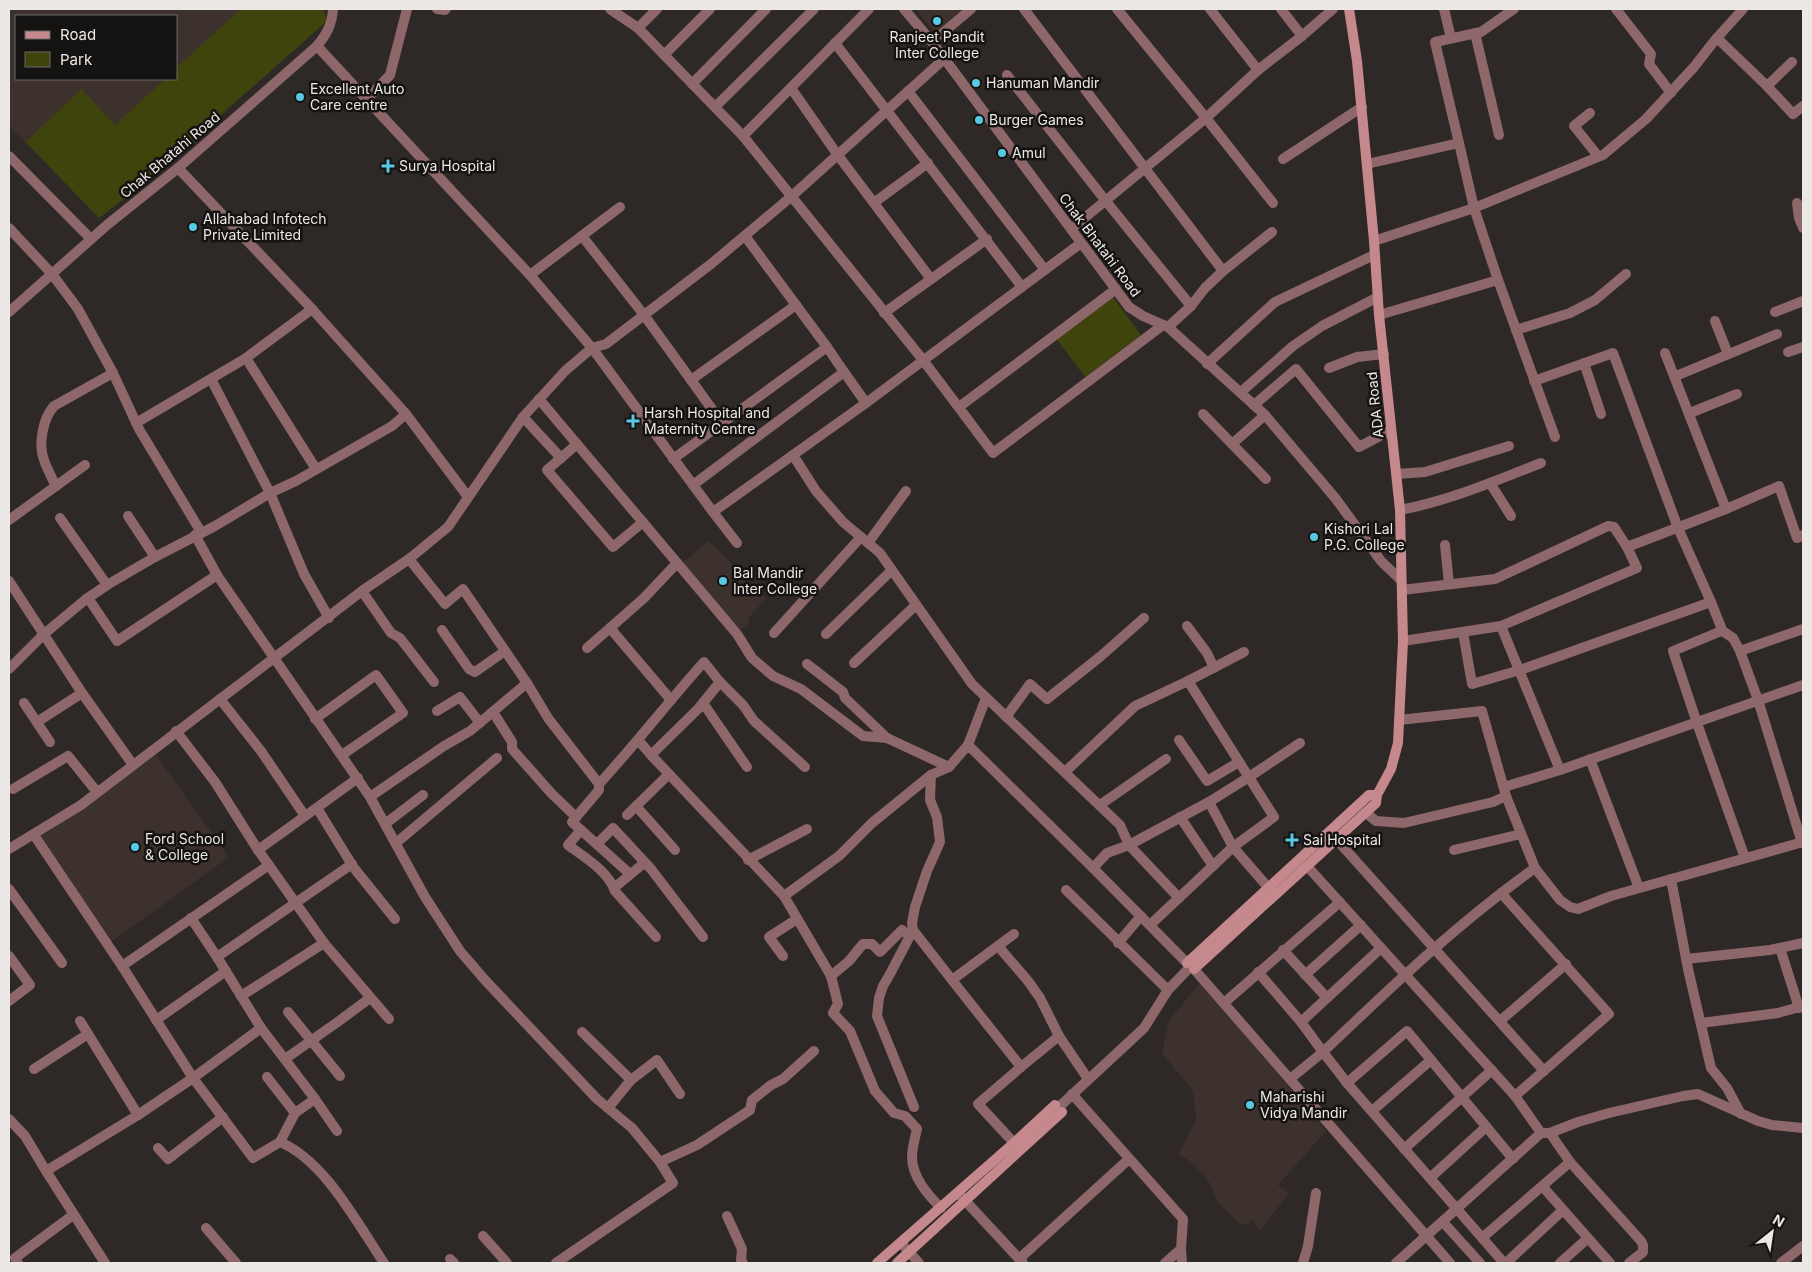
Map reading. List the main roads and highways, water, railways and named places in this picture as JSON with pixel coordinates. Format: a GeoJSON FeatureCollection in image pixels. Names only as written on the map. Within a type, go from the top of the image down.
{"type":"FeatureCollection","features":[{"type":"Feature","properties":{"kind":"place","name":"Ranjeet Pandit Inter College"},"geometry":{"type":"Point","coordinates":[937,21]}},
{"type":"Feature","properties":{"kind":"place","name":"Hanuman Mandir"},"geometry":{"type":"Point","coordinates":[976,83]}},
{"type":"Feature","properties":{"kind":"place","name":"Excellent Auto Care centre"},"geometry":{"type":"Point","coordinates":[300,97]}},
{"type":"Feature","properties":{"kind":"place","name":"Burger Games"},"geometry":{"type":"Point","coordinates":[979,120]}},
{"type":"Feature","properties":{"kind":"place","name":"Amul"},"geometry":{"type":"Point","coordinates":[1002,153]}},
{"type":"Feature","properties":{"kind":"place","name":"Surya Hospital"},"geometry":{"type":"Point","coordinates":[388,166]}},
{"type":"Feature","properties":{"kind":"place","name":"Allahabad Infotech Private Limited"},"geometry":{"type":"Point","coordinates":[193,227]}},
{"type":"Feature","properties":{"kind":"place","name":"Harsh Hospital and Maternity Centre"},"geometry":{"type":"Point","coordinates":[633,421]}},
{"type":"Feature","properties":{"kind":"place","name":"Kishori Lal P.G. College"},"geometry":{"type":"Point","coordinates":[1314,537]}},
{"type":"Feature","properties":{"kind":"place","name":"Bal Mandir Inter College"},"geometry":{"type":"Point","coordinates":[723,581]}},
{"type":"Feature","properties":{"kind":"place","name":"Sai Hospital"},"geometry":{"type":"Point","coordinates":[1292,840]}},
{"type":"Feature","properties":{"kind":"place","name":"Ford School & College"},"geometry":{"type":"Point","coordinates":[135,847]}},
{"type":"Feature","properties":{"kind":"place","name":"Maharishi Vidya Mandir"},"geometry":{"type":"Point","coordinates":[1250,1105]}}]}
